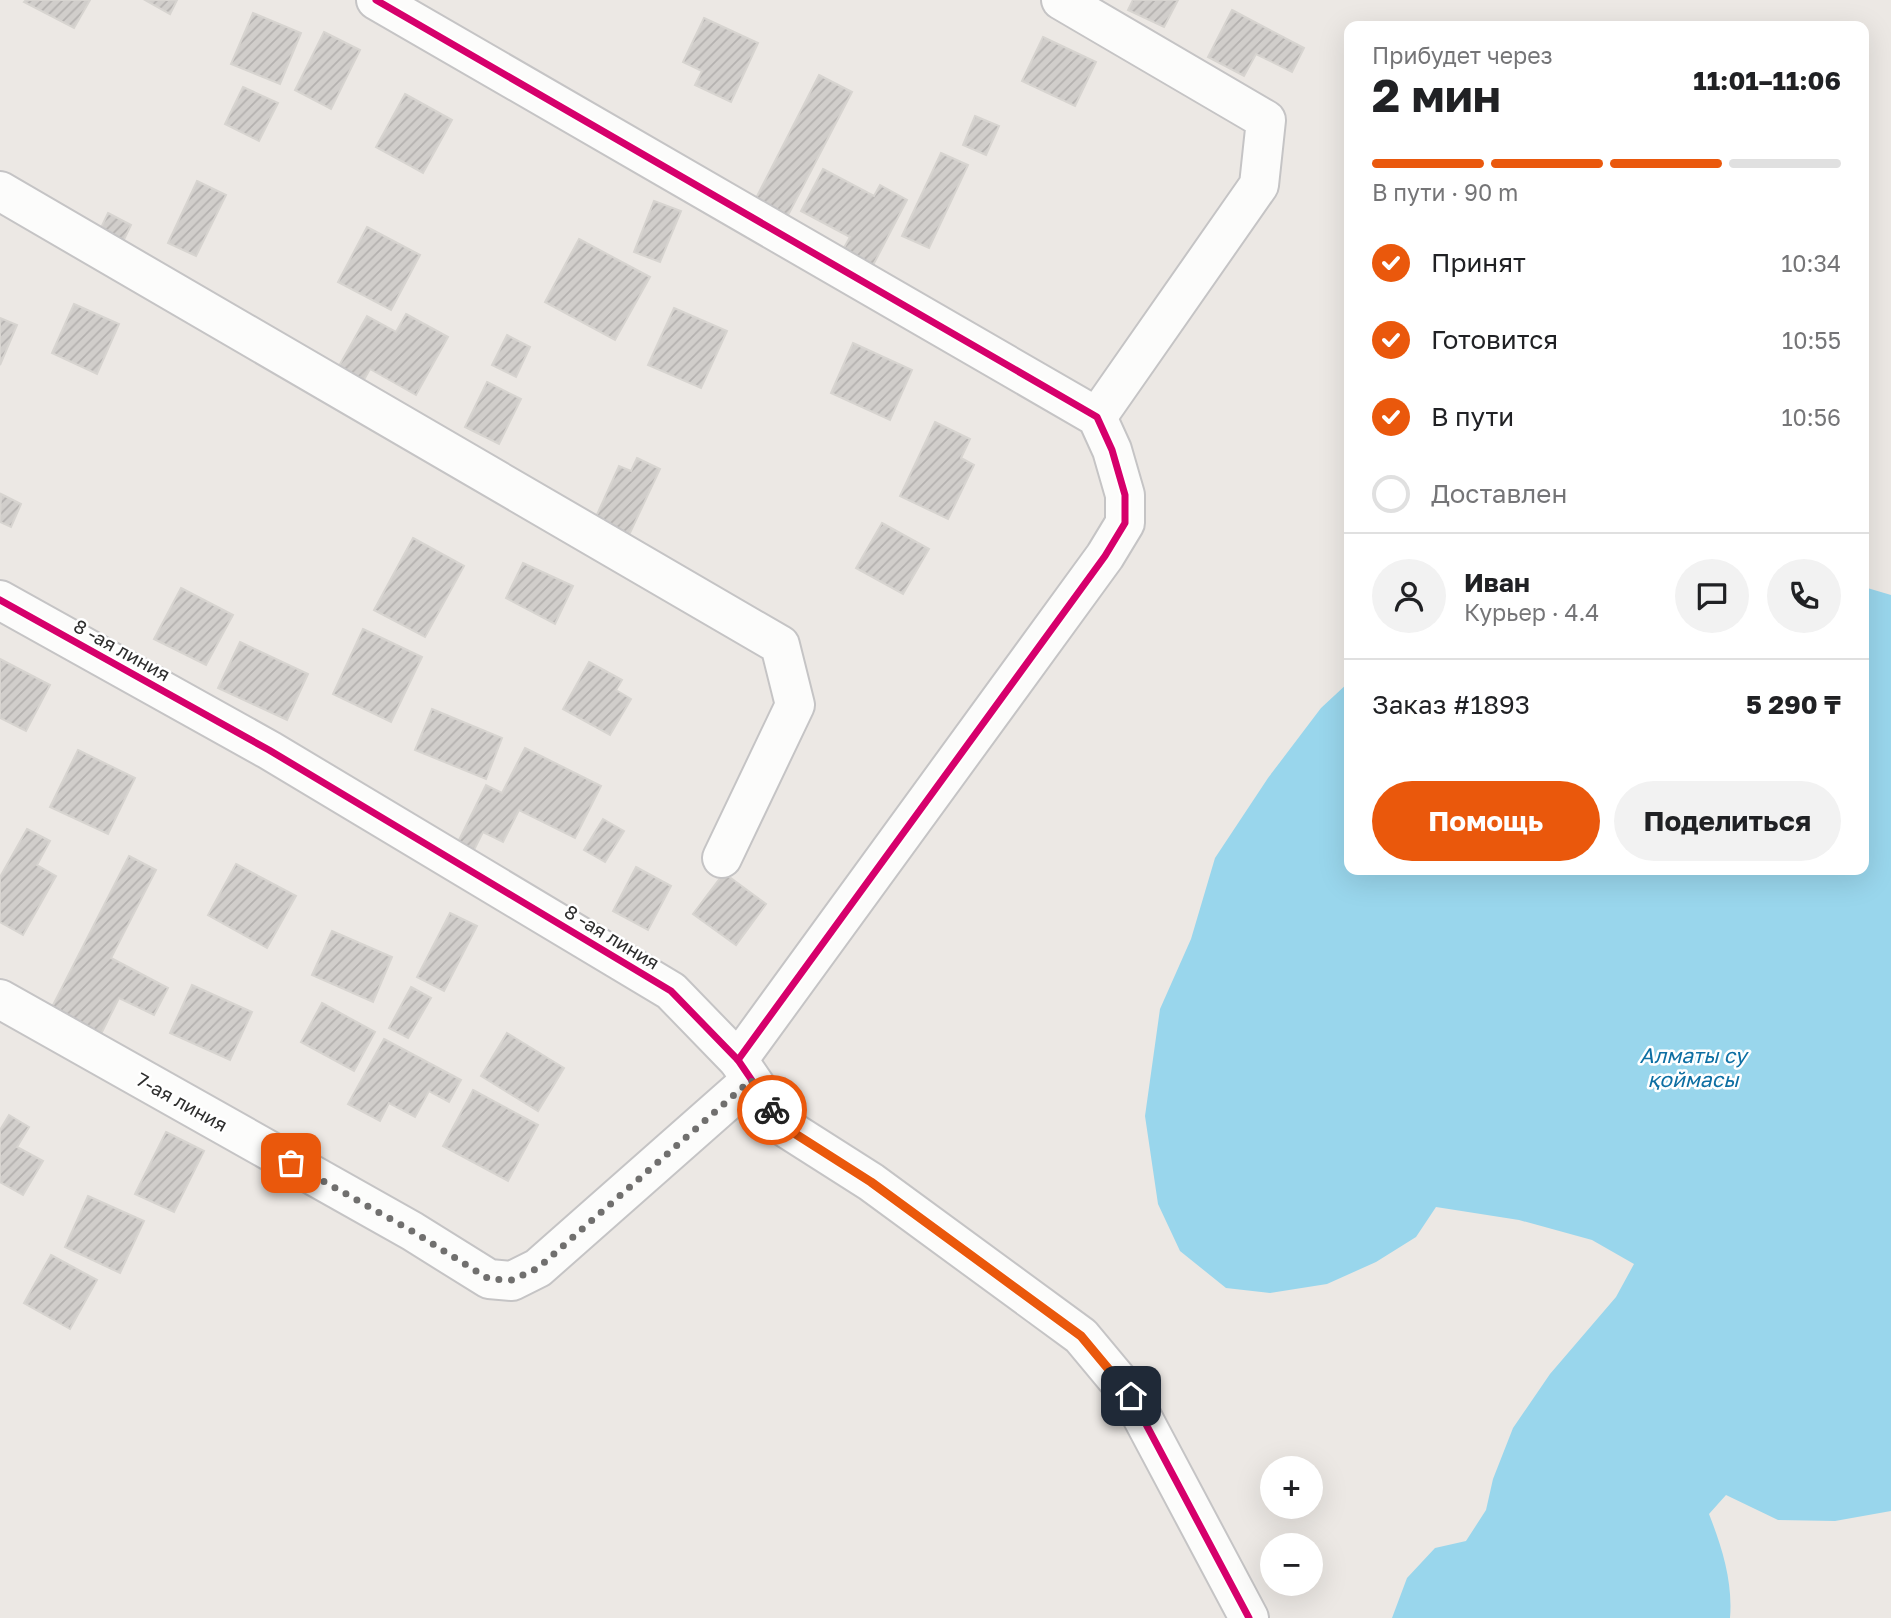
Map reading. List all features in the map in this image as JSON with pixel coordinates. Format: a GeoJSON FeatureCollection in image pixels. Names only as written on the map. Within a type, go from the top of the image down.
{"type":"FeatureCollection","features":[{"type":"Feature","properties":{"kind":"street"},"geometry":{"type":"LineString","coordinates":[[376,0],[1097,417],[1112,450],[1125,495],[1125,523],[1105,556],[744,1070]]}},
{"type":"Feature","properties":{"kind":"street"},"geometry":{"type":"LineString","coordinates":[[1061,0],[1266,120],[1259,185],[1097,417]]}},
{"type":"Feature","properties":{"kind":"street"},"geometry":{"type":"LineString","coordinates":[[0,191],[780,645],[795,705],[722,858]]}},
{"type":"Feature","properties":{"kind":"street","name":"8 -ая линия"},"geometry":{"type":"LineString","coordinates":[[0,600],[268,750],[671,990],[744,1070],[783,1126],[871,1182],[1081,1336],[1131,1396],[1249,1618]]}},
{"type":"Feature","properties":{"kind":"street","name":"7-ая линия"},"geometry":{"type":"LineString","coordinates":[[0,999],[412,1231],[489,1279],[512,1280],[538,1268],[744,1070]]}},
{"type":"Feature","properties":{"kind":"water","name":"Алматы су қоймасы"},"geometry":{"type":"Polygon","coordinates":[[[1869,588],[1891,595],[1891,1511],[1835,1521],[1778,1520],[1726,1495],[1709,1514],[1726,1565],[1730,1618],[1392,1618],[1407,1578],[1435,1548],[1466,1541],[1486,1510],[1493,1479],[1513,1428],[1550,1374],[1616,1297],[1634,1264],[1592,1240],[1519,1220],[1436,1207],[1416,1237],[1376,1262],[1327,1284],[1270,1293],[1226,1288],[1180,1251],[1158,1204],[1145,1116],[1160,1009],[1191,939],[1215,858],[1268,778],[1321,708],[1344,687],[1344,875],[1869,875],[1869,588]]]}},
{"type":"Feature","properties":{"kind":"building"},"geometry":{"type":"Polygon","coordinates":[[[90,0],[74,28],[24,2],[90,0]]]}},
{"type":"Feature","properties":{"kind":"building"},"geometry":{"type":"Polygon","coordinates":[[[145,0],[177,0],[170,14],[145,0]]]}},
{"type":"Feature","properties":{"kind":"building"},"geometry":{"type":"Polygon","coordinates":[[[1133,0],[1178,0],[1164,27],[1128,10],[1133,0]]]}},
{"type":"Feature","properties":{"kind":"building"},"geometry":{"type":"Polygon","coordinates":[[[1232,10],[1304,48],[1292,72],[1256,54],[1244,76],[1208,57],[1232,10]]]}},
{"type":"Feature","properties":{"kind":"building"},"geometry":{"type":"Polygon","coordinates":[[[253,13],[301,33],[280,84],[231,64],[253,13]]]}},
{"type":"Feature","properties":{"kind":"building"},"geometry":{"type":"Polygon","coordinates":[[[704,18],[758,43],[731,102],[695,85],[702,71],[683,62],[704,18]]]}},
{"type":"Feature","properties":{"kind":"building"},"geometry":{"type":"Polygon","coordinates":[[[324,32],[360,50],[331,109],[295,90],[324,32]]]}},
{"type":"Feature","properties":{"kind":"building"},"geometry":{"type":"Polygon","coordinates":[[[1043,37],[1096,62],[1075,106],[1022,81],[1043,37]]]}},
{"type":"Feature","properties":{"kind":"building"},"geometry":{"type":"Polygon","coordinates":[[[819,75],[852,92],[784,223],[752,206],[819,75]]]}},
{"type":"Feature","properties":{"kind":"building"},"geometry":{"type":"Polygon","coordinates":[[[243,87],[278,103],[259,141],[225,124],[243,87]]]}},
{"type":"Feature","properties":{"kind":"building"},"geometry":{"type":"Polygon","coordinates":[[[405,94],[452,120],[423,173],[376,147],[405,94]]]}},
{"type":"Feature","properties":{"kind":"building"},"geometry":{"type":"Polygon","coordinates":[[[975,116],[999,126],[986,155],[963,145],[975,116]]]}},
{"type":"Feature","properties":{"kind":"building"},"geometry":{"type":"Polygon","coordinates":[[[941,153],[968,165],[929,248],[902,236],[941,153]]]}},
{"type":"Feature","properties":{"kind":"building"},"geometry":{"type":"Polygon","coordinates":[[[823,169],[874,196],[880,185],[907,200],[870,271],[840,255],[850,237],[801,211],[823,169]]]}},
{"type":"Feature","properties":{"kind":"building"},"geometry":{"type":"Polygon","coordinates":[[[197,181],[226,195],[196,256],[168,243],[197,181]]]}},
{"type":"Feature","properties":{"kind":"building"},"geometry":{"type":"Polygon","coordinates":[[[654,201],[681,211],[660,262],[634,252],[654,201]]]}},
{"type":"Feature","properties":{"kind":"building"},"geometry":{"type":"Polygon","coordinates":[[[108,213],[131,225],[121,246],[98,234],[108,213]]]}},
{"type":"Feature","properties":{"kind":"building"},"geometry":{"type":"Polygon","coordinates":[[[367,227],[420,255],[391,310],[338,282],[367,227]]]}},
{"type":"Feature","properties":{"kind":"building"},"geometry":{"type":"Polygon","coordinates":[[[579,239],[650,277],[615,340],[545,302],[579,239]]]}},
{"type":"Feature","properties":{"kind":"building"},"geometry":{"type":"Polygon","coordinates":[[[74,304],[119,324],[97,374],[52,353],[74,304]]]}},
{"type":"Feature","properties":{"kind":"building"},"geometry":{"type":"Polygon","coordinates":[[[674,308],[727,331],[701,388],[648,365],[674,308]]]}},
{"type":"Feature","properties":{"kind":"building"},"geometry":{"type":"Polygon","coordinates":[[[406,314],[448,337],[416,395],[370,369],[360,387],[335,373],[367,316],[396,332],[406,314]]]}},
{"type":"Feature","properties":{"kind":"building"},"geometry":{"type":"Polygon","coordinates":[[[0,318],[17,325],[0,365],[0,318]]]}},
{"type":"Feature","properties":{"kind":"building"},"geometry":{"type":"Polygon","coordinates":[[[507,335],[530,347],[516,377],[492,365],[507,335]]]}},
{"type":"Feature","properties":{"kind":"building"},"geometry":{"type":"Polygon","coordinates":[[[853,343],[912,370],[890,420],[831,393],[853,343]]]}},
{"type":"Feature","properties":{"kind":"building"},"geometry":{"type":"Polygon","coordinates":[[[487,382],[521,399],[499,444],[465,427],[487,382]]]}},
{"type":"Feature","properties":{"kind":"building"},"geometry":{"type":"Polygon","coordinates":[[[935,422],[970,439],[961,458],[974,465],[948,519],[900,496],[935,422]]]}},
{"type":"Feature","properties":{"kind":"building"},"geometry":{"type":"Polygon","coordinates":[[[637,458],[660,469],[629,535],[595,519],[619,466],[631,471],[637,458]]]}},
{"type":"Feature","properties":{"kind":"building"},"geometry":{"type":"Polygon","coordinates":[[[1,494],[21,504],[11,527],[0,522],[1,494]]]}},
{"type":"Feature","properties":{"kind":"building"},"geometry":{"type":"Polygon","coordinates":[[[882,523],[929,549],[903,594],[856,568],[882,523]]]}},
{"type":"Feature","properties":{"kind":"building"},"geometry":{"type":"Polygon","coordinates":[[[413,538],[464,566],[425,637],[374,610],[413,538]]]}},
{"type":"Feature","properties":{"kind":"building"},"geometry":{"type":"Polygon","coordinates":[[[523,563],[573,586],[555,624],[506,598],[523,563]]]}},
{"type":"Feature","properties":{"kind":"building"},"geometry":{"type":"Polygon","coordinates":[[[181,588],[233,615],[206,665],[154,639],[181,588]]]}},
{"type":"Feature","properties":{"kind":"building"},"geometry":{"type":"Polygon","coordinates":[[[363,629],[422,657],[391,722],[333,694],[363,629]]]}},
{"type":"Feature","properties":{"kind":"building"},"geometry":{"type":"Polygon","coordinates":[[[240,642],[308,674],[287,720],[218,688],[240,642]]]}},
{"type":"Feature","properties":{"kind":"building"},"geometry":{"type":"Polygon","coordinates":[[[0,659],[50,685],[26,731],[0,718],[0,659]]]}},
{"type":"Feature","properties":{"kind":"building"},"geometry":{"type":"Polygon","coordinates":[[[589,662],[622,680],[616,690],[631,699],[610,735],[563,709],[589,662]]]}},
{"type":"Feature","properties":{"kind":"building"},"geometry":{"type":"Polygon","coordinates":[[[432,709],[502,738],[486,779],[415,750],[432,709]]]}},
{"type":"Feature","properties":{"kind":"building"},"geometry":{"type":"Polygon","coordinates":[[[525,748],[601,786],[575,838],[519,810],[503,842],[483,832],[473,852],[457,844],[486,785],[502,793],[525,748]]]}},
{"type":"Feature","properties":{"kind":"building"},"geometry":{"type":"Polygon","coordinates":[[[78,750],[135,778],[108,834],[50,807],[78,750]]]}},
{"type":"Feature","properties":{"kind":"building"},"geometry":{"type":"Polygon","coordinates":[[[603,819],[624,831],[605,862],[584,850],[603,819]]]}},
{"type":"Feature","properties":{"kind":"building"},"geometry":{"type":"Polygon","coordinates":[[[27,829],[50,841],[37,865],[56,876],[23,935],[0,922],[0,877],[27,829]]]}},
{"type":"Feature","properties":{"kind":"building"},"geometry":{"type":"Polygon","coordinates":[[[129,856],[156,870],[111,958],[168,988],[154,1015],[119,998],[101,1034],[51,1009],[129,856]]]}},
{"type":"Feature","properties":{"kind":"building"},"geometry":{"type":"Polygon","coordinates":[[[236,864],[296,896],[267,948],[208,915],[236,864]]]}},
{"type":"Feature","properties":{"kind":"building"},"geometry":{"type":"Polygon","coordinates":[[[636,867],[671,886],[648,930],[613,911],[636,867]]]}},
{"type":"Feature","properties":{"kind":"building"},"geometry":{"type":"Polygon","coordinates":[[[724,873],[766,904],[736,945],[693,914],[724,873]]]}},
{"type":"Feature","properties":{"kind":"building"},"geometry":{"type":"Polygon","coordinates":[[[450,913],[477,926],[444,991],[417,977],[450,913]]]}},
{"type":"Feature","properties":{"kind":"building"},"geometry":{"type":"Polygon","coordinates":[[[332,931],[392,957],[373,1002],[312,975],[332,931]]]}},
{"type":"Feature","properties":{"kind":"building"},"geometry":{"type":"Polygon","coordinates":[[[192,985],[252,1012],[230,1060],[170,1033],[192,985]]]}},
{"type":"Feature","properties":{"kind":"building"},"geometry":{"type":"Polygon","coordinates":[[[411,987],[431,998],[408,1038],[389,1028],[411,987]]]}},
{"type":"Feature","properties":{"kind":"building"},"geometry":{"type":"Polygon","coordinates":[[[322,1003],[375,1032],[354,1071],[301,1042],[322,1003]]]}},
{"type":"Feature","properties":{"kind":"building"},"geometry":{"type":"Polygon","coordinates":[[[507,1033],[564,1068],[538,1111],[481,1076],[507,1033]]]}},
{"type":"Feature","properties":{"kind":"building"},"geometry":{"type":"Polygon","coordinates":[[[384,1039],[461,1080],[449,1102],[429,1091],[415,1117],[389,1103],[380,1121],[348,1104],[384,1039]]]}},
{"type":"Feature","properties":{"kind":"building"},"geometry":{"type":"Polygon","coordinates":[[[473,1090],[538,1125],[508,1181],[443,1146],[473,1090]]]}},
{"type":"Feature","properties":{"kind":"building"},"geometry":{"type":"Polygon","coordinates":[[[9,1115],[29,1127],[17,1147],[43,1161],[23,1195],[0,1182],[0,1130],[9,1115]]]}},
{"type":"Feature","properties":{"kind":"building"},"geometry":{"type":"Polygon","coordinates":[[[166,1132],[204,1151],[174,1212],[135,1194],[166,1132]]]}},
{"type":"Feature","properties":{"kind":"building"},"geometry":{"type":"Polygon","coordinates":[[[88,1196],[144,1221],[120,1273],[65,1247],[88,1196]]]}},
{"type":"Feature","properties":{"kind":"building"},"geometry":{"type":"Polygon","coordinates":[[[51,1255],[97,1280],[70,1329],[24,1303],[51,1255]]]}},
{"type":"Feature","properties":{"kind":"cycle path"},"geometry":{"type":"LineString","coordinates":[[376,0],[1097,417],[1112,450],[1125,495],[1125,523],[1105,556],[738,1060]]}},
{"type":"Feature","properties":{"kind":"cycle path"},"geometry":{"type":"LineString","coordinates":[[0,600],[269,750],[671,991],[738,1060],[783,1126],[871,1182],[1081,1336],[1131,1396],[1249,1618]]}},
{"type":"Feature","properties":{"kind":"way so far"},"geometry":{"type":"LineString","coordinates":[[291,1163],[412,1231],[489,1279],[512,1280],[538,1268],[751,1080],[772,1110]]}},
{"type":"Feature","properties":{"kind":"route"},"geometry":{"type":"LineString","coordinates":[[772,1110],[783,1126],[871,1182],[1081,1336],[1131,1396]]}}]}
